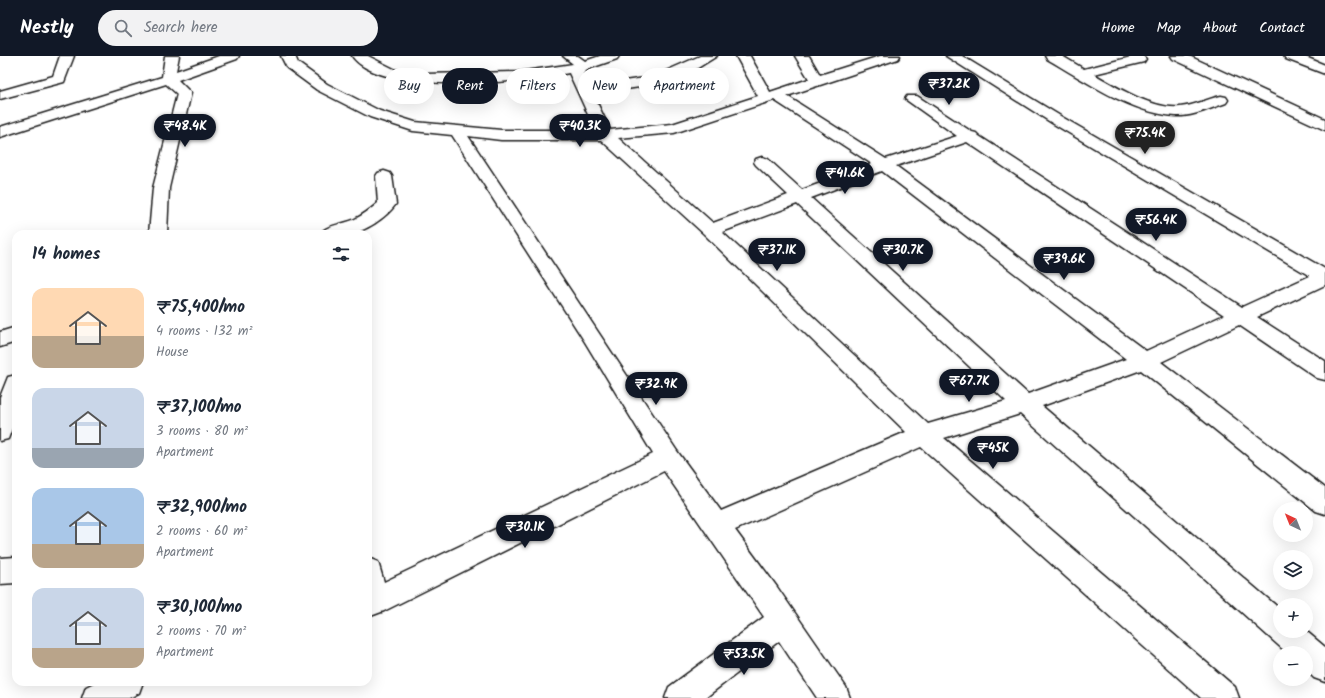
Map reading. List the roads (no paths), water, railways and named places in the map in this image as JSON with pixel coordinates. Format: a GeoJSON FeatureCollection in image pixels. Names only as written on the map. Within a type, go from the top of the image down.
{"type":"FeatureCollection","features":[{"type":"Feature","properties":{"kind":"street"},"geometry":{"type":"LineString","coordinates":[[0,95],[60,79],[66,56]]}},
{"type":"Feature","properties":{"kind":"street"},"geometry":{"type":"LineString","coordinates":[[168,79],[172,56]]}},
{"type":"Feature","properties":{"kind":"street"},"geometry":{"type":"LineString","coordinates":[[0,132],[168,79],[232,56]]}},
{"type":"Feature","properties":{"kind":"street"},"geometry":{"type":"LineString","coordinates":[[288,56],[292,65],[322,87],[375,114],[413,126],[501,134],[605,135],[674,128],[771,97],[884,57]]}},
{"type":"Feature","properties":{"kind":"street"},"geometry":{"type":"LineString","coordinates":[[359,56],[390,73],[414,78],[520,77],[547,74],[583,66],[612,56]]}},
{"type":"Feature","properties":{"kind":"street"},"geometry":{"type":"LineString","coordinates":[[570,56],[583,66]]}},
{"type":"Feature","properties":{"kind":"street"},"geometry":{"type":"LineString","coordinates":[[631,84],[655,81],[691,66],[710,56]]}},
{"type":"Feature","properties":{"kind":"street"},"geometry":{"type":"LineString","coordinates":[[743,56],[771,97],[884,165],[1144,361],[1325,503]]}},
{"type":"Feature","properties":{"kind":"street"},"geometry":{"type":"LineString","coordinates":[[802,56],[816,80]]}},
{"type":"Feature","properties":{"kind":"street"},"geometry":{"type":"LineString","coordinates":[[952,56],[1057,120],[1325,277]]}},
{"type":"Feature","properties":{"kind":"street"},"geometry":{"type":"LineString","coordinates":[[1052,56],[1140,102],[1161,110],[1178,112],[1221,100]]}},
{"type":"Feature","properties":{"kind":"street"},"geometry":{"type":"LineString","coordinates":[[1178,56],[1325,125]]}},
{"type":"Feature","properties":{"kind":"street"},"geometry":{"type":"LineString","coordinates":[[1292,56],[1325,70]]}},
{"type":"Feature","properties":{"kind":"street"},"geometry":{"type":"LineString","coordinates":[[1084,73],[1139,59]]}},
{"type":"Feature","properties":{"kind":"street"},"geometry":{"type":"LineString","coordinates":[[158,230],[160,188],[184,93],[168,79]]}},
{"type":"Feature","properties":{"kind":"street"},"geometry":{"type":"LineString","coordinates":[[912,99],[971,136],[1325,372]]}},
{"type":"Feature","properties":{"kind":"street"},"geometry":{"type":"LineString","coordinates":[[592,104],[605,135],[710,230],[924,436],[1224,698]]}},
{"type":"Feature","properties":{"kind":"street"},"geometry":{"type":"LineString","coordinates":[[456,129],[584,324],[668,458],[715,526],[767,596],[782,621],[835,698]]}},
{"type":"Feature","properties":{"kind":"street"},"geometry":{"type":"LineString","coordinates":[[710,230],[884,165],[971,136]]}},
{"type":"Feature","properties":{"kind":"street"},"geometry":{"type":"LineString","coordinates":[[762,162],[1024,404],[1273,622]]}},
{"type":"Feature","properties":{"kind":"street"},"geometry":{"type":"LineString","coordinates":[[343,230],[365,222],[375,216],[387,204],[384,176]]}},
{"type":"Feature","properties":{"kind":"street"},"geometry":{"type":"LineString","coordinates":[[715,526],[924,436],[1024,404],[1144,361],[1325,277]]}},
{"type":"Feature","properties":{"kind":"street"},"geometry":{"type":"LineString","coordinates":[[0,340],[12,336]]}},
{"type":"Feature","properties":{"kind":"street"},"geometry":{"type":"LineString","coordinates":[[0,432],[12,395]]}},
{"type":"Feature","properties":{"kind":"street"},"geometry":{"type":"LineString","coordinates":[[372,603],[668,458]]}},
{"type":"Feature","properties":{"kind":"street"},"geometry":{"type":"LineString","coordinates":[[0,571],[12,570]]}},
{"type":"Feature","properties":{"kind":"street"},"geometry":{"type":"LineString","coordinates":[[680,698],[782,621]]}},
{"type":"Feature","properties":{"kind":"street"},"geometry":{"type":"LineString","coordinates":[[1292,638],[1325,667]]}},
{"type":"Feature","properties":{"kind":"street"},"geometry":{"type":"LineString","coordinates":[[97,698],[120,686]]}}]}
